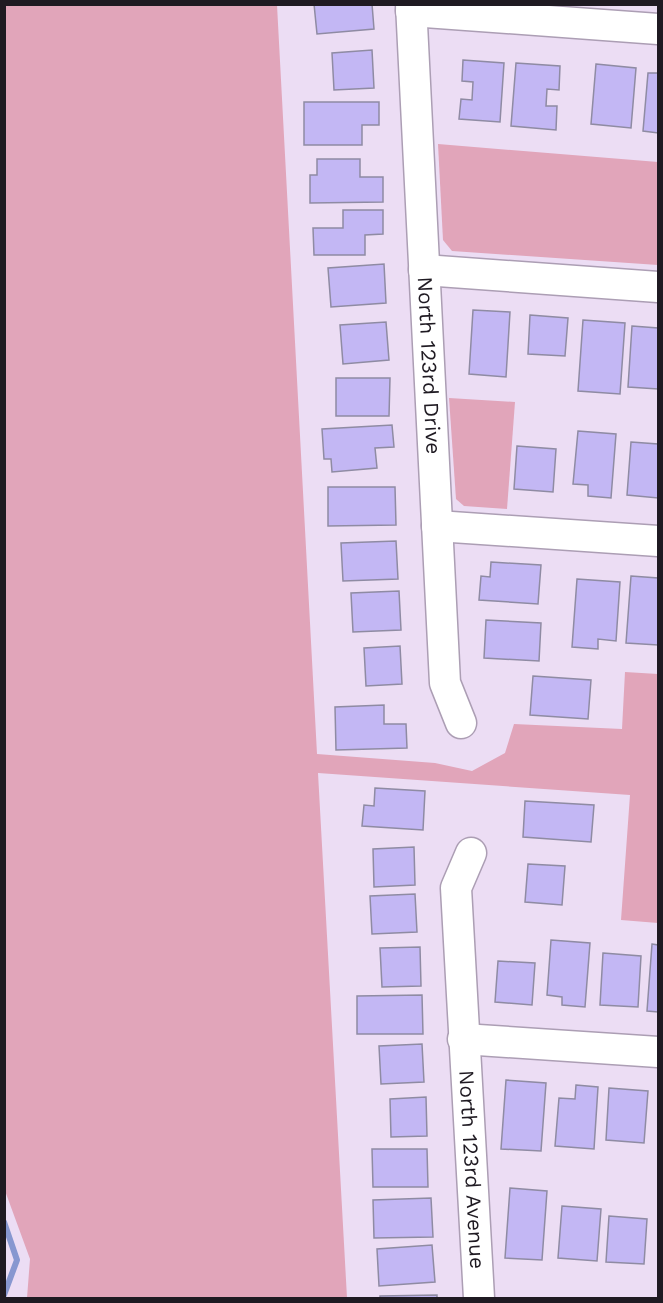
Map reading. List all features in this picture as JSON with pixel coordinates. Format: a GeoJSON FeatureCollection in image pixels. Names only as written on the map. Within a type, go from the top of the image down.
{"type":"FeatureCollection","features":[{"type":"Feature","properties":{"kind":"street"},"geometry":{"type":"LineString","coordinates":[[411,8],[658,30]]}},
{"type":"Feature","properties":{"kind":"street","name":"North 123rd Drive"},"geometry":{"type":"LineString","coordinates":[[411,8],[445,683],[461,723]]}},
{"type":"Feature","properties":{"kind":"street"},"geometry":{"type":"LineString","coordinates":[[424,270],[658,287]]}},
{"type":"Feature","properties":{"kind":"street"},"geometry":{"type":"LineString","coordinates":[[436,526],[658,541]]}},
{"type":"Feature","properties":{"kind":"street","name":"North 123rd Avenue"},"geometry":{"type":"LineString","coordinates":[[471,854],[456,888],[479,1299]]}},
{"type":"Feature","properties":{"kind":"street"},"geometry":{"type":"LineString","coordinates":[[463,1039],[658,1052]]}},
{"type":"Feature","properties":{"kind":"shaded area"},"geometry":{"type":"Polygon","coordinates":[[[5,4],[277,5],[317,754],[435,763],[472,771],[505,753],[514,724],[622,729],[625,672],[658,674],[658,923],[621,920],[630,795],[318,773],[347,1298],[27,1298],[30,1259],[4,1188],[5,4]]]}},
{"type":"Feature","properties":{"kind":"shaded area"},"geometry":{"type":"Polygon","coordinates":[[[438,144],[658,162],[658,265],[452,251],[443,240],[438,144]]]}},
{"type":"Feature","properties":{"kind":"shaded area"},"geometry":{"type":"Polygon","coordinates":[[[449,398],[515,402],[507,509],[464,506],[456,499],[449,398]]]}},
{"type":"Feature","properties":{"kind":"building"},"geometry":{"type":"Polygon","coordinates":[[[314,4],[372,4],[374,29],[317,34],[314,4]]]}},
{"type":"Feature","properties":{"kind":"building"},"geometry":{"type":"Polygon","coordinates":[[[372,50],[374,88],[334,90],[332,53],[372,50]]]}},
{"type":"Feature","properties":{"kind":"building"},"geometry":{"type":"Polygon","coordinates":[[[463,60],[504,63],[500,122],[459,119],[461,99],[472,100],[473,82],[462,81],[463,60]]]}},
{"type":"Feature","properties":{"kind":"building"},"geometry":{"type":"Polygon","coordinates":[[[516,63],[560,66],[559,90],[547,89],[546,106],[557,106],[556,130],[511,126],[516,63]]]}},
{"type":"Feature","properties":{"kind":"building"},"geometry":{"type":"Polygon","coordinates":[[[596,64],[636,68],[631,128],[591,124],[596,64]]]}},
{"type":"Feature","properties":{"kind":"building"},"geometry":{"type":"Polygon","coordinates":[[[648,73],[658,73],[658,133],[643,131],[648,73]]]}},
{"type":"Feature","properties":{"kind":"building"},"geometry":{"type":"Polygon","coordinates":[[[304,102],[379,102],[379,125],[362,125],[362,145],[304,145],[304,102]]]}},
{"type":"Feature","properties":{"kind":"building"},"geometry":{"type":"Polygon","coordinates":[[[317,159],[360,159],[360,177],[383,177],[383,202],[310,203],[310,175],[317,175],[317,159]]]}},
{"type":"Feature","properties":{"kind":"building"},"geometry":{"type":"Polygon","coordinates":[[[343,210],[383,210],[383,234],[365,235],[365,255],[314,255],[313,228],[343,228],[343,210]]]}},
{"type":"Feature","properties":{"kind":"building"},"geometry":{"type":"Polygon","coordinates":[[[384,264],[386,303],[331,307],[328,268],[384,264]]]}},
{"type":"Feature","properties":{"kind":"building"},"geometry":{"type":"Polygon","coordinates":[[[473,310],[510,312],[506,377],[469,374],[473,310]]]}},
{"type":"Feature","properties":{"kind":"building"},"geometry":{"type":"Polygon","coordinates":[[[530,315],[568,318],[565,356],[528,354],[530,315]]]}},
{"type":"Feature","properties":{"kind":"building"},"geometry":{"type":"Polygon","coordinates":[[[583,320],[625,323],[620,394],[578,391],[583,320]]]}},
{"type":"Feature","properties":{"kind":"building"},"geometry":{"type":"Polygon","coordinates":[[[386,322],[389,360],[343,364],[340,325],[386,322]]]}},
{"type":"Feature","properties":{"kind":"building"},"geometry":{"type":"Polygon","coordinates":[[[632,326],[658,328],[658,389],[628,387],[632,326]]]}},
{"type":"Feature","properties":{"kind":"building"},"geometry":{"type":"Polygon","coordinates":[[[336,378],[390,378],[389,416],[336,416],[336,378]]]}},
{"type":"Feature","properties":{"kind":"building"},"geometry":{"type":"Polygon","coordinates":[[[392,425],[394,447],[375,448],[377,468],[332,472],[331,459],[324,459],[322,429],[392,425]]]}},
{"type":"Feature","properties":{"kind":"building"},"geometry":{"type":"Polygon","coordinates":[[[578,431],[616,434],[611,498],[588,496],[588,485],[573,484],[578,431]]]}},
{"type":"Feature","properties":{"kind":"building"},"geometry":{"type":"Polygon","coordinates":[[[631,442],[658,444],[658,498],[627,495],[631,442]]]}},
{"type":"Feature","properties":{"kind":"building"},"geometry":{"type":"Polygon","coordinates":[[[517,446],[556,449],[553,492],[514,489],[517,446]]]}},
{"type":"Feature","properties":{"kind":"building"},"geometry":{"type":"Polygon","coordinates":[[[328,487],[395,487],[396,525],[328,526],[328,487]]]}},
{"type":"Feature","properties":{"kind":"building"},"geometry":{"type":"Polygon","coordinates":[[[396,541],[398,579],[343,581],[341,543],[396,541]]]}},
{"type":"Feature","properties":{"kind":"building"},"geometry":{"type":"Polygon","coordinates":[[[491,562],[541,565],[538,604],[479,600],[481,576],[490,577],[491,562]]]}},
{"type":"Feature","properties":{"kind":"building"},"geometry":{"type":"Polygon","coordinates":[[[631,576],[658,578],[658,645],[626,643],[631,576]]]}},
{"type":"Feature","properties":{"kind":"building"},"geometry":{"type":"Polygon","coordinates":[[[577,579],[620,582],[616,641],[598,639],[598,649],[572,647],[577,579]]]}},
{"type":"Feature","properties":{"kind":"building"},"geometry":{"type":"Polygon","coordinates":[[[399,591],[401,630],[353,632],[351,593],[399,591]]]}},
{"type":"Feature","properties":{"kind":"building"},"geometry":{"type":"Polygon","coordinates":[[[486,620],[541,623],[539,661],[484,658],[486,620]]]}},
{"type":"Feature","properties":{"kind":"building"},"geometry":{"type":"Polygon","coordinates":[[[400,646],[402,684],[366,686],[364,648],[400,646]]]}},
{"type":"Feature","properties":{"kind":"building"},"geometry":{"type":"Polygon","coordinates":[[[533,676],[591,680],[588,719],[530,715],[533,676]]]}},
{"type":"Feature","properties":{"kind":"building"},"geometry":{"type":"Polygon","coordinates":[[[384,705],[384,724],[406,724],[407,748],[336,750],[335,707],[384,705]]]}},
{"type":"Feature","properties":{"kind":"building"},"geometry":{"type":"Polygon","coordinates":[[[375,788],[425,791],[423,830],[362,826],[364,805],[374,806],[375,788]]]}},
{"type":"Feature","properties":{"kind":"building"},"geometry":{"type":"Polygon","coordinates":[[[525,801],[594,805],[591,842],[523,837],[525,801]]]}},
{"type":"Feature","properties":{"kind":"building"},"geometry":{"type":"Polygon","coordinates":[[[414,847],[415,885],[374,887],[373,849],[414,847]]]}},
{"type":"Feature","properties":{"kind":"building"},"geometry":{"type":"Polygon","coordinates":[[[528,864],[565,866],[562,905],[525,902],[528,864]]]}},
{"type":"Feature","properties":{"kind":"building"},"geometry":{"type":"Polygon","coordinates":[[[415,894],[417,932],[372,934],[370,896],[415,894]]]}},
{"type":"Feature","properties":{"kind":"building"},"geometry":{"type":"Polygon","coordinates":[[[551,940],[590,943],[585,1007],[562,1005],[562,997],[547,995],[551,940]]]}},
{"type":"Feature","properties":{"kind":"building"},"geometry":{"type":"Polygon","coordinates":[[[652,944],[658,945],[658,1012],[647,1011],[652,944]]]}},
{"type":"Feature","properties":{"kind":"building"},"geometry":{"type":"Polygon","coordinates":[[[420,947],[421,986],[382,987],[380,948],[420,947]]]}},
{"type":"Feature","properties":{"kind":"building"},"geometry":{"type":"Polygon","coordinates":[[[603,953],[641,956],[638,1007],[600,1005],[603,953]]]}},
{"type":"Feature","properties":{"kind":"building"},"geometry":{"type":"Polygon","coordinates":[[[498,961],[535,963],[532,1005],[495,1002],[498,961]]]}},
{"type":"Feature","properties":{"kind":"building"},"geometry":{"type":"Polygon","coordinates":[[[422,995],[423,1034],[357,1034],[357,996],[422,995]]]}},
{"type":"Feature","properties":{"kind":"building"},"geometry":{"type":"Polygon","coordinates":[[[422,1044],[424,1082],[381,1084],[379,1046],[422,1044]]]}},
{"type":"Feature","properties":{"kind":"building"},"geometry":{"type":"Polygon","coordinates":[[[506,1080],[546,1083],[541,1151],[501,1149],[506,1080]]]}},
{"type":"Feature","properties":{"kind":"building"},"geometry":{"type":"Polygon","coordinates":[[[576,1085],[598,1087],[594,1149],[555,1146],[559,1098],[575,1099],[576,1085]]]}},
{"type":"Feature","properties":{"kind":"building"},"geometry":{"type":"Polygon","coordinates":[[[609,1088],[648,1091],[644,1143],[606,1140],[609,1088]]]}},
{"type":"Feature","properties":{"kind":"building"},"geometry":{"type":"Polygon","coordinates":[[[426,1097],[427,1136],[391,1137],[390,1099],[426,1097]]]}},
{"type":"Feature","properties":{"kind":"building"},"geometry":{"type":"Polygon","coordinates":[[[372,1149],[427,1149],[428,1187],[373,1187],[372,1149]]]}},
{"type":"Feature","properties":{"kind":"building"},"geometry":{"type":"Polygon","coordinates":[[[510,1188],[547,1191],[542,1260],[505,1258],[510,1188]]]}},
{"type":"Feature","properties":{"kind":"building"},"geometry":{"type":"Polygon","coordinates":[[[431,1198],[433,1237],[374,1238],[373,1200],[431,1198]]]}},
{"type":"Feature","properties":{"kind":"building"},"geometry":{"type":"Polygon","coordinates":[[[562,1206],[601,1209],[597,1261],[558,1258],[562,1206]]]}},
{"type":"Feature","properties":{"kind":"building"},"geometry":{"type":"Polygon","coordinates":[[[609,1216],[647,1219],[644,1264],[606,1262],[609,1216]]]}},
{"type":"Feature","properties":{"kind":"building"},"geometry":{"type":"Polygon","coordinates":[[[432,1245],[435,1282],[379,1286],[377,1249],[432,1245]]]}},
{"type":"Feature","properties":{"kind":"building"},"geometry":{"type":"Polygon","coordinates":[[[437,1295],[437,1298],[380,1298],[380,1296],[437,1295]]]}},
{"type":"Feature","properties":{"kind":"waterway"},"geometry":{"type":"LineString","coordinates":[[4,1222],[17,1260],[4,1295]]}}]}
